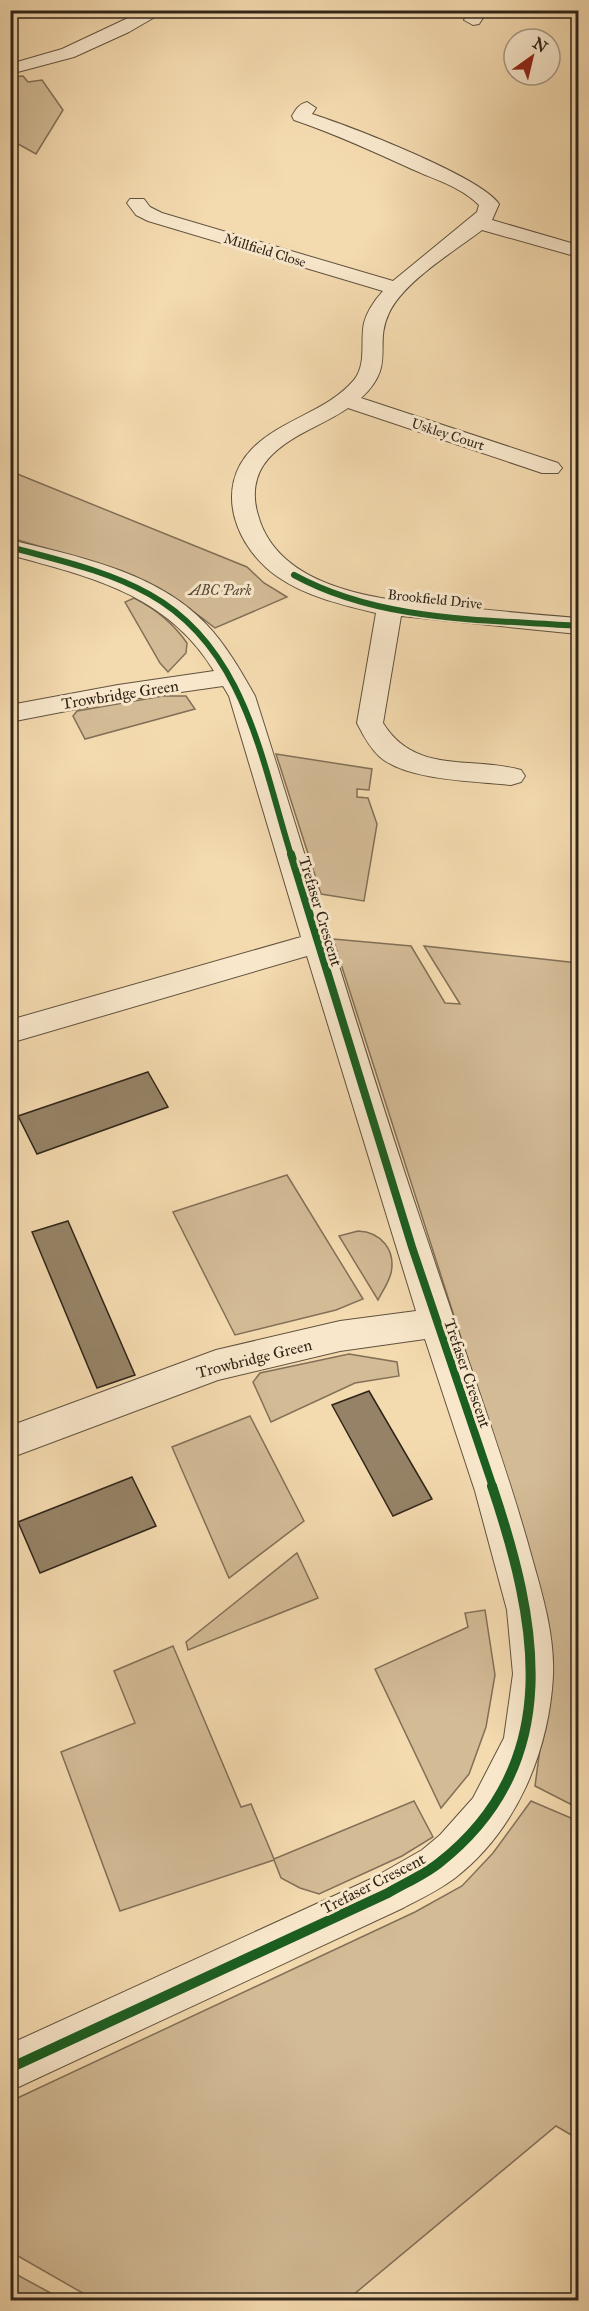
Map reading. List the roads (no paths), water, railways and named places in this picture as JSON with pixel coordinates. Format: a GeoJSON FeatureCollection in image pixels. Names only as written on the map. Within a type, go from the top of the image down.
{"type":"FeatureCollection","features":[{"type":"Feature","properties":{"kind":"street"},"geometry":{"type":"LineString","coordinates":[[10,69],[62,57],[159,10]]}},
{"type":"Feature","properties":{"kind":"street"},"geometry":{"type":"LineString","coordinates":[[307,108],[301,116],[333,126],[482,196],[489,204],[487,213],[479,223],[579,251]]}},
{"type":"Feature","properties":{"kind":"street","name":"Millfield Close"},"geometry":{"type":"LineString","coordinates":[[138,203],[143,211],[155,217],[396,289]]}},
{"type":"Feature","properties":{"kind":"street","name":"Brookfield Drive"},"geometry":{"type":"LineString","coordinates":[[479,223],[396,289],[379,311],[372,327],[375,360],[372,371],[363,385],[346,400],[288,434],[259,456],[249,470],[245,482],[242,508],[252,534],[269,556],[294,575],[322,590],[356,602],[390,609],[579,626]]}},
{"type":"Feature","properties":{"kind":"street","name":"Uskley Court"},"geometry":{"type":"LineString","coordinates":[[346,400],[550,468]]}},
{"type":"Feature","properties":{"kind":"street","name":"Trefaser Crescent"},"geometry":{"type":"LineString","coordinates":[[10,547],[130,584],[162,602],[188,621],[203,637],[231,677],[249,715],[317,943],[436,1323],[494,1491],[527,1610],[533,1674],[525,1738],[510,1774],[488,1813],[455,1850],[408,1882],[10,2068]]}},
{"type":"Feature","properties":{"kind":"street"},"geometry":{"type":"LineString","coordinates":[[390,609],[370,723],[378,736],[392,753],[413,764],[511,776]]}},
{"type":"Feature","properties":{"kind":"street","name":"Trowbridge Green"},"geometry":{"type":"LineString","coordinates":[[10,714],[118,693],[231,677]]}},
{"type":"Feature","properties":{"kind":"street"},"geometry":{"type":"LineString","coordinates":[[10,1032],[317,943]]}},
{"type":"Feature","properties":{"kind":"street","name":"Trowbridge Green"},"geometry":{"type":"LineString","coordinates":[[10,1442],[216,1365],[340,1336],[436,1323]]}},
{"type":"Feature","properties":{"kind":"park label","name":"ABC Park"},"geometry":{"type":"Point","coordinates":[220,590]}}]}
